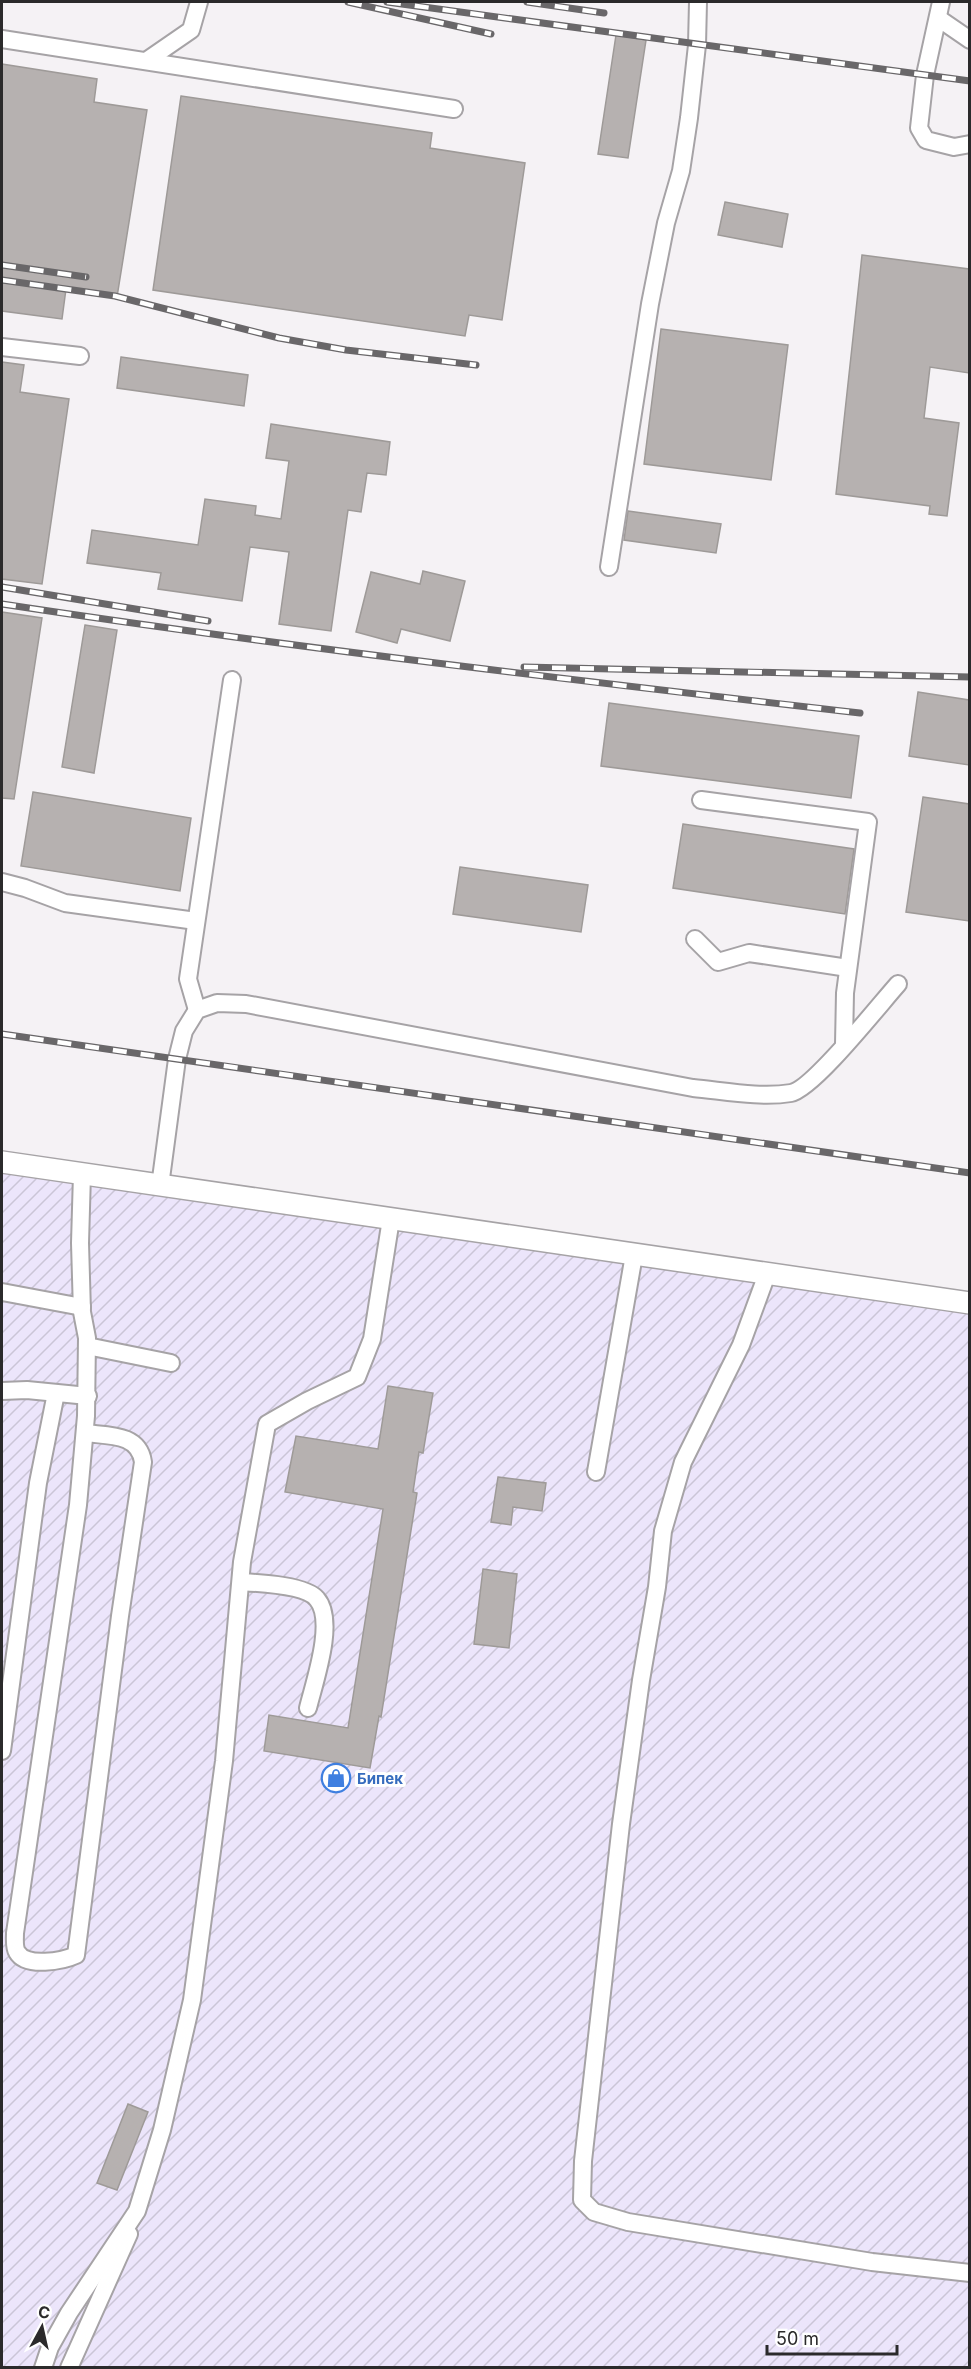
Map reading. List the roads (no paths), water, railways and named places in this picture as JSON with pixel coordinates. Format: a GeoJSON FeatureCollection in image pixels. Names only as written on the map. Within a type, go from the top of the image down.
{"type":"FeatureCollection","features":[{"type":"Feature","properties":{"kind":"main road"},"geometry":{"type":"LineString","coordinates":[[2,1162],[969,1304]]}},
{"type":"Feature","properties":{"kind":"street"},"geometry":{"type":"LineString","coordinates":[[146,62],[190,30],[199,2]]}},
{"type":"Feature","properties":{"kind":"street"},"geometry":{"type":"LineString","coordinates":[[609,567],[650,303],[666,223],[681,171],[686,140],[697,45],[698,2]]}},
{"type":"Feature","properties":{"kind":"street"},"geometry":{"type":"LineString","coordinates":[[940,10],[969,40]]}},
{"type":"Feature","properties":{"kind":"street"},"geometry":{"type":"LineString","coordinates":[[940,10],[925,75],[920,128],[926,140],[954,147],[969,144]]}},
{"type":"Feature","properties":{"kind":"street"},"geometry":{"type":"LineString","coordinates":[[2,39],[454,109]]}},
{"type":"Feature","properties":{"kind":"street"},"geometry":{"type":"LineString","coordinates":[[2,347],[80,356]]}},
{"type":"Feature","properties":{"kind":"street"},"geometry":{"type":"LineString","coordinates":[[197,1010],[188,979],[232,680]]}},
{"type":"Feature","properties":{"kind":"street"},"geometry":{"type":"LineString","coordinates":[[701,800],[868,822],[845,993],[844,1044]]}},
{"type":"Feature","properties":{"kind":"street"},"geometry":{"type":"LineString","coordinates":[[2,882],[64,903],[196,921]]}},
{"type":"Feature","properties":{"kind":"street"},"geometry":{"type":"LineString","coordinates":[[695,939],[718,962],[749,953],[849,968]]}},
{"type":"Feature","properties":{"kind":"street"},"geometry":{"type":"LineString","coordinates":[[160,1186],[177,1059],[184,1030],[197,1010],[217,1003],[246,1004],[693,1088],[746,1093],[794,1093],[816,1076],[898,984]]}},
{"type":"Feature","properties":{"kind":"street"},"geometry":{"type":"LineString","coordinates":[[82,1174],[80,1243],[88,1396],[85,1433],[78,1505],[15,1933],[15,1950],[21,1957],[39,1961],[57,1962],[76,1955],[120,1616],[143,1462],[142,1450],[133,1441],[85,1433]]}},
{"type":"Feature","properties":{"kind":"street"},"geometry":{"type":"LineString","coordinates":[[69,2367],[120,2256],[137,2211],[162,2130],[192,2000],[224,1761],[242,1562],[267,1424],[307,1401],[357,1377],[372,1339],[391,1220]]}},
{"type":"Feature","properties":{"kind":"street"},"geometry":{"type":"LineString","coordinates":[[596,1473],[634,1255]]}},
{"type":"Feature","properties":{"kind":"street"},"geometry":{"type":"LineString","coordinates":[[767,1274],[741,1344],[684,1462],[663,1531],[657,1587],[641,1680],[621,1824],[583,2161],[582,2200],[594,2212],[628,2222],[872,2262],[969,2273]]}},
{"type":"Feature","properties":{"kind":"street"},"geometry":{"type":"LineString","coordinates":[[2,1292],[82,1307]]}},
{"type":"Feature","properties":{"kind":"street"},"geometry":{"type":"LineString","coordinates":[[87,1346],[171,1363]]}},
{"type":"Feature","properties":{"kind":"street"},"geometry":{"type":"LineString","coordinates":[[2,1391],[88,1396]]}},
{"type":"Feature","properties":{"kind":"street"},"geometry":{"type":"LineString","coordinates":[[2,1751],[38,1483],[56,1393]]}},
{"type":"Feature","properties":{"kind":"street"},"geometry":{"type":"LineString","coordinates":[[241,1582],[275,1584],[308,1593],[317,1599],[324,1615],[324,1636],[308,1708]]}},
{"type":"Feature","properties":{"kind":"street"},"geometry":{"type":"LineString","coordinates":[[42,2367],[69,2313],[137,2211]]}},
{"type":"Feature","properties":{"kind":"railway"},"geometry":{"type":"LineString","coordinates":[[348,2],[491,34]]}},
{"type":"Feature","properties":{"kind":"railway"},"geometry":{"type":"LineString","coordinates":[[387,2],[970,81]]}},
{"type":"Feature","properties":{"kind":"railway"},"geometry":{"type":"LineString","coordinates":[[527,2],[604,13]]}},
{"type":"Feature","properties":{"kind":"railway"},"geometry":{"type":"LineString","coordinates":[[2,265],[86,277]]}},
{"type":"Feature","properties":{"kind":"railway"},"geometry":{"type":"LineString","coordinates":[[2,280],[115,296],[279,338],[346,350],[476,365]]}},
{"type":"Feature","properties":{"kind":"railway"},"geometry":{"type":"LineString","coordinates":[[2,587],[208,621]]}},
{"type":"Feature","properties":{"kind":"railway"},"geometry":{"type":"LineString","coordinates":[[2,604],[323,649],[860,713]]}},
{"type":"Feature","properties":{"kind":"railway"},"geometry":{"type":"LineString","coordinates":[[524,667],[970,677]]}},
{"type":"Feature","properties":{"kind":"railway"},"geometry":{"type":"LineString","coordinates":[[2,1034],[970,1173]]}},
{"type":"Feature","properties":{"kind":"place","name":"Бипек"},"geometry":{"type":"Point","coordinates":[336,1778]}}]}
